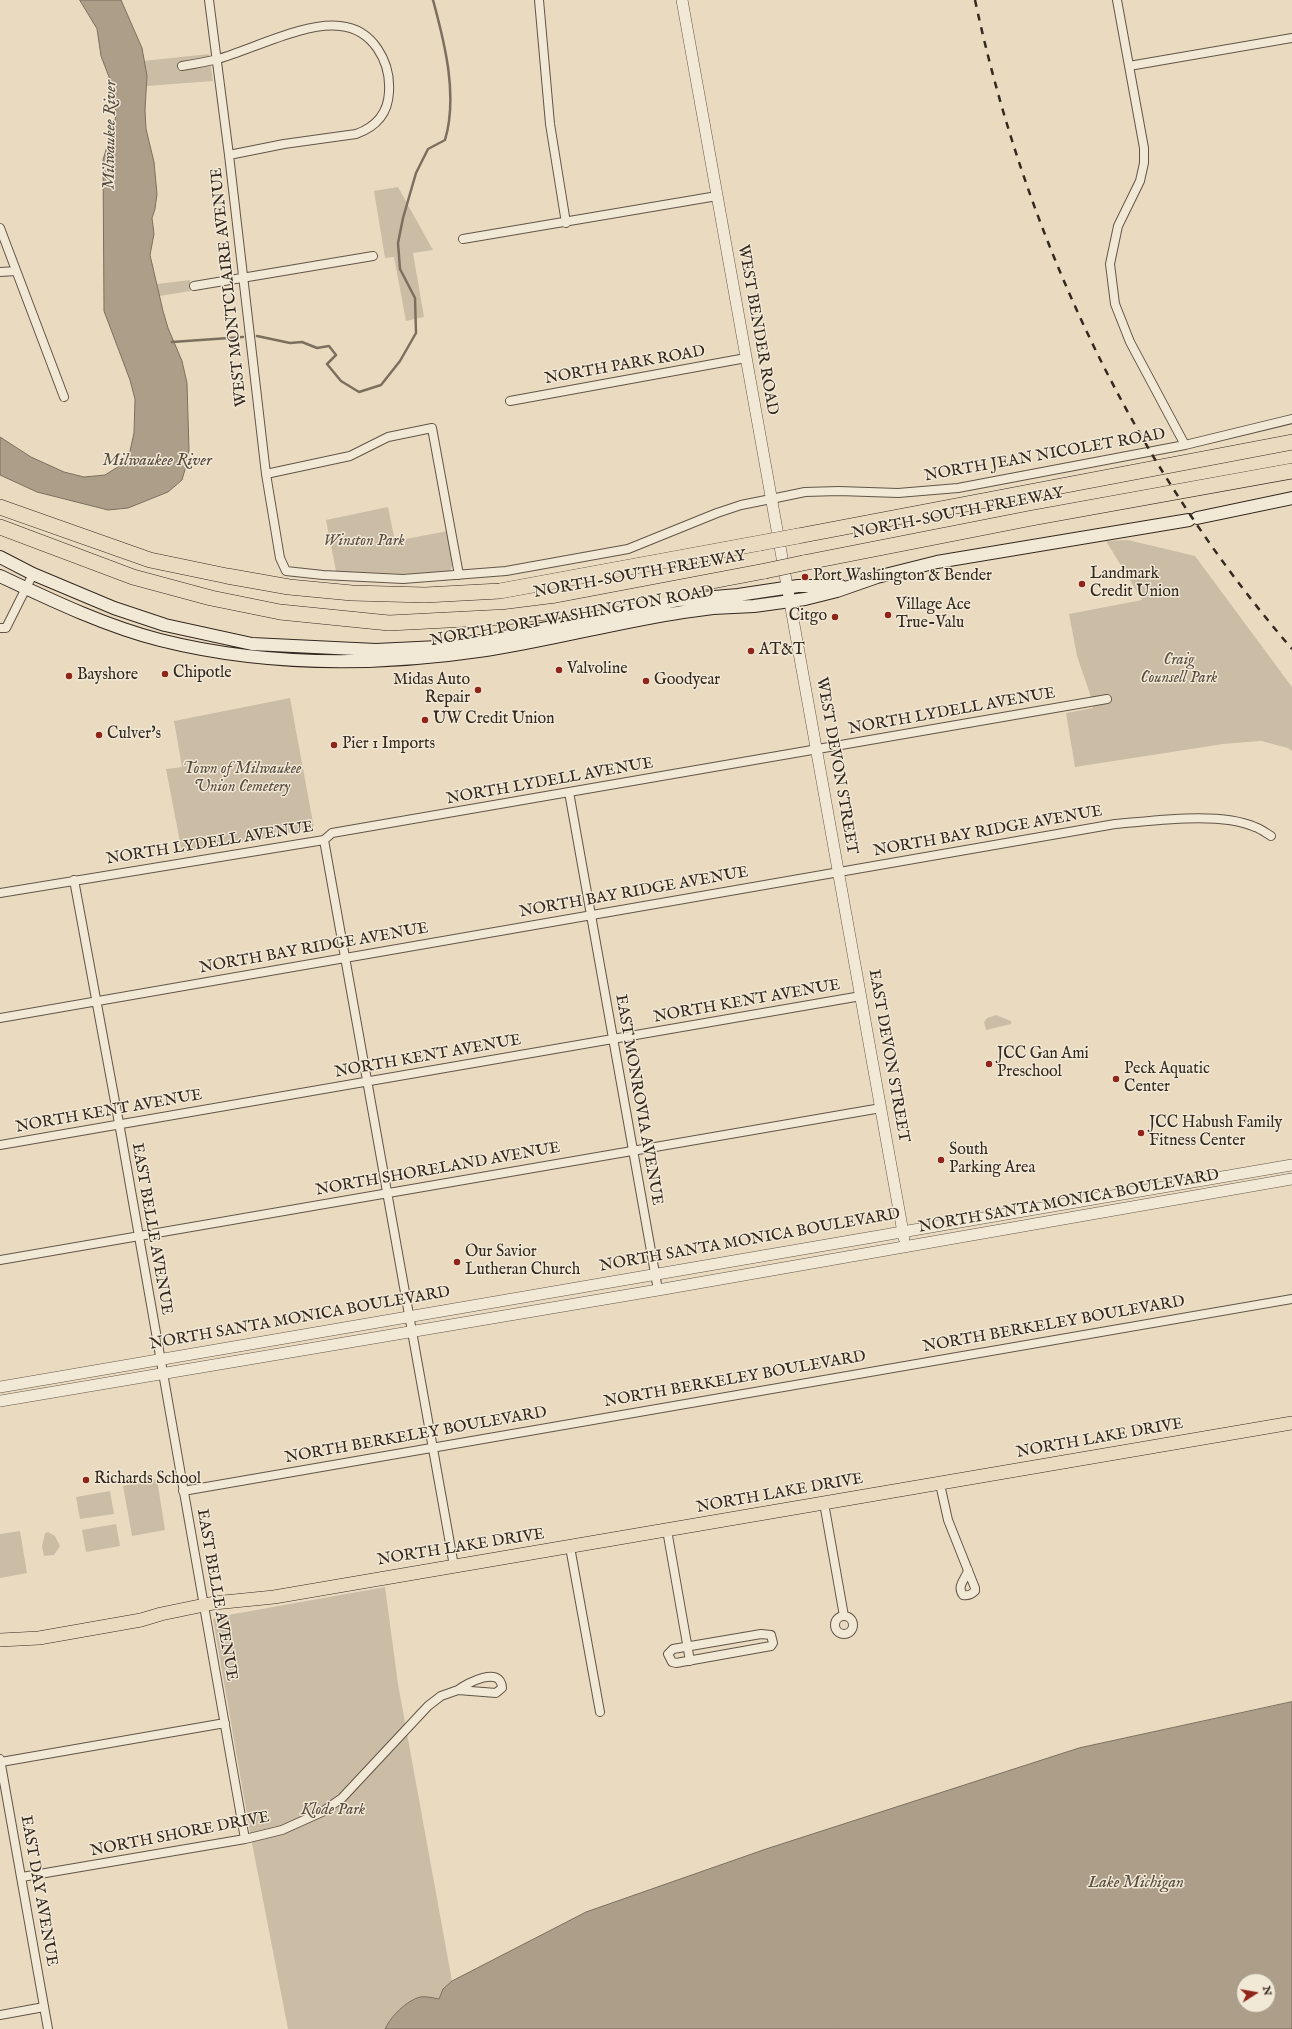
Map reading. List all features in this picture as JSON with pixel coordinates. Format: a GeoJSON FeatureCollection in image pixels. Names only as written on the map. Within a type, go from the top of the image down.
{"type":"FeatureCollection","features":[{"type":"Feature","properties":{"kind":"highway","name":"NORTH-SOUTH FREEWAY"},"geometry":{"type":"LineString","coordinates":[[0,507],[150,560],[227,576],[289,587],[352,593],[425,595],[500,591],[1292,442]]}},
{"type":"Feature","properties":{"kind":"highway","name":"NORTH-SOUTH FREEWAY"},"geometry":{"type":"LineString","coordinates":[[0,527],[133,576],[211,598],[280,612],[389,623],[506,617],[554,610],[765,571],[1032,518],[1292,471]]}},
{"type":"Feature","properties":{"kind":"main road","name":"NORTH PORT WASHINGTON ROAD"},"geometry":{"type":"LineString","coordinates":[[0,576],[107,623],[160,640],[252,658],[318,662],[382,662],[462,654],[664,615],[714,608],[754,606],[818,597],[877,577],[970,556],[1193,519],[1292,498]]}},
{"type":"Feature","properties":{"kind":"main road","name":"NORTH PORT WASHINGTON ROAD"},"geometry":{"type":"LineString","coordinates":[[0,557],[33,574],[114,608],[165,625],[252,644],[376,650],[438,648],[489,640],[679,600],[738,595],[798,586],[848,586]]}},
{"type":"Feature","properties":{"kind":"main road","name":"NORTH LAKE DRIVE"},"geometry":{"type":"LineString","coordinates":[[0,1640],[40,1638],[141,1620],[161,1614],[204,1609],[1292,1423]]}},
{"type":"Feature","properties":{"kind":"main road","name":"NORTH LAKE DRIVE"},"geometry":{"type":"LineString","coordinates":[[0,1649],[40,1638]]}},
{"type":"Feature","properties":{"kind":"street","name":"WEST MONTCLAIRE AVENUE"},"geometry":{"type":"LineString","coordinates":[[209,0],[244,277],[266,474],[280,558],[284,569]]}},
{"type":"Feature","properties":{"kind":"street"},"geometry":{"type":"LineString","coordinates":[[539,0],[550,124],[566,223]]}},
{"type":"Feature","properties":{"kind":"street","name":"WEST BENDER ROAD"},"geometry":{"type":"LineString","coordinates":[[682,0],[801,665]]}},
{"type":"Feature","properties":{"kind":"street"},"geometry":{"type":"LineString","coordinates":[[1117,0],[1144,148],[1144,164],[1140,181],[1118,226],[1110,264],[1115,304],[1130,342],[1184,445]]}},
{"type":"Feature","properties":{"kind":"street"},"geometry":{"type":"LineString","coordinates":[[182,66],[217,59],[307,30],[341,26],[360,31],[370,39],[380,52],[386,66],[390,84],[389,98],[385,110],[376,124],[366,131],[356,134],[284,144],[229,155]]}},
{"type":"Feature","properties":{"kind":"street"},"geometry":{"type":"LineString","coordinates":[[1129,66],[1292,38]]}},
{"type":"Feature","properties":{"kind":"street"},"geometry":{"type":"LineString","coordinates":[[463,240],[718,196]]}},
{"type":"Feature","properties":{"kind":"street"},"geometry":{"type":"LineString","coordinates":[[0,228],[64,397]]}},
{"type":"Feature","properties":{"kind":"street"},"geometry":{"type":"LineString","coordinates":[[194,286],[373,256]]}},
{"type":"Feature","properties":{"kind":"street"},"geometry":{"type":"LineString","coordinates":[[0,272],[16,271]]}},
{"type":"Feature","properties":{"kind":"street","name":"NORTH PARK ROAD"},"geometry":{"type":"LineString","coordinates":[[510,401],[746,358]]}},
{"type":"Feature","properties":{"kind":"street","name":"NORTH JEAN NICOLET ROAD"},"geometry":{"type":"LineString","coordinates":[[284,569],[292,572],[376,578],[459,575],[506,571],[628,549],[717,513],[741,505],[771,498],[812,492],[839,491],[898,493],[958,488],[1184,445],[1292,420]]}},
{"type":"Feature","properties":{"kind":"street"},"geometry":{"type":"LineString","coordinates":[[266,474],[350,456],[388,437],[432,428],[459,575]]}},
{"type":"Feature","properties":{"kind":"street"},"geometry":{"type":"LineString","coordinates":[[0,628],[6,628],[33,574]]}},
{"type":"Feature","properties":{"kind":"street","name":"WEST DEVON STREET"},"geometry":{"type":"LineString","coordinates":[[801,665],[838,873]]}},
{"type":"Feature","properties":{"kind":"street","name":"NORTH LYDELL AVENUE"},"geometry":{"type":"LineString","coordinates":[[0,893],[324,840],[332,833],[1107,699]]}},
{"type":"Feature","properties":{"kind":"street","name":"EAST MONROVIA AVENUE"},"geometry":{"type":"LineString","coordinates":[[569,792],[658,1290]]}},
{"type":"Feature","properties":{"kind":"street","name":"NORTH BAY RIDGE AVENUE"},"geometry":{"type":"LineString","coordinates":[[0,1018],[1115,824],[1159,820],[1209,819],[1232,821],[1255,826],[1271,836]]}},
{"type":"Feature","properties":{"kind":"street"},"geometry":{"type":"LineString","coordinates":[[324,840],[454,1566]]}},
{"type":"Feature","properties":{"kind":"street","name":"EAST DEVON STREET"},"geometry":{"type":"LineString","coordinates":[[838,873],[905,1246]]}},
{"type":"Feature","properties":{"kind":"street","name":"EAST BELLE AVENUE"},"geometry":{"type":"LineString","coordinates":[[74,880],[119,1124],[245,1839]]}},
{"type":"Feature","properties":{"kind":"street","name":"NORTH KENT AVENUE"},"geometry":{"type":"LineString","coordinates":[[0,1145],[861,996]]}},
{"type":"Feature","properties":{"kind":"street","name":"NORTH SHORELAND AVENUE"},"geometry":{"type":"LineString","coordinates":[[0,1260],[139,1237],[387,1192],[881,1108]]}},
{"type":"Feature","properties":{"kind":"street","name":"NORTH SANTA MONICA BOULEVARD"},"geometry":{"type":"LineString","coordinates":[[0,1387],[1292,1165]]}},
{"type":"Feature","properties":{"kind":"street","name":"NORTH SANTA MONICA BOULEVARD"},"geometry":{"type":"LineString","coordinates":[[0,1401],[412,1330],[658,1290],[1292,1180]]}},
{"type":"Feature","properties":{"kind":"street","name":"NORTH BERKELEY BOULEVARD"},"geometry":{"type":"LineString","coordinates":[[183,1491],[1292,1299]]}},
{"type":"Feature","properties":{"kind":"street"},"geometry":{"type":"LineString","coordinates":[[940,1484],[948,1520],[968,1570]]}},
{"type":"Feature","properties":{"kind":"street"},"geometry":{"type":"LineString","coordinates":[[824,1503],[844,1616]]}},
{"type":"Feature","properties":{"kind":"street"},"geometry":{"type":"LineString","coordinates":[[667,1530],[690,1661]]}},
{"type":"Feature","properties":{"kind":"street"},"geometry":{"type":"LineString","coordinates":[[570,1547],[600,1712]]}},
{"type":"Feature","properties":{"kind":"street"},"geometry":{"type":"LineString","coordinates":[[761,1634],[767,1634],[773,1638],[773,1643],[771,1646],[764,1649],[690,1661],[676,1663],[672,1662],[669,1658],[670,1650],[761,1634]]}},
{"type":"Feature","properties":{"kind":"street","name":"NORTH SHORE DRIVE"},"geometry":{"type":"LineString","coordinates":[[22,1877],[245,1839],[282,1830],[322,1812],[342,1798],[428,1706],[441,1696],[458,1690]]}},
{"type":"Feature","properties":{"kind":"street"},"geometry":{"type":"LineString","coordinates":[[0,1761],[225,1723]]}},
{"type":"Feature","properties":{"kind":"street","name":"EAST DAY AVENUE"},"geometry":{"type":"LineString","coordinates":[[0,1761],[22,1877],[48,2029]]}},
{"type":"Feature","properties":{"kind":"street"},"geometry":{"type":"LineString","coordinates":[[0,2015],[44,2007]]}},
{"type":"Feature","properties":{"kind":"green space"},"geometry":{"type":"Polygon","coordinates":[[[209,54],[213,81],[147,86],[147,76],[143,61],[209,54]]]}},
{"type":"Feature","properties":{"kind":"green space"},"geometry":{"type":"Polygon","coordinates":[[[398,187],[433,250],[413,253],[424,317],[406,321],[394,257],[385,258],[374,191],[398,187]]]}},
{"type":"Feature","properties":{"kind":"green space"},"geometry":{"type":"Polygon","coordinates":[[[190,280],[191,291],[159,296],[157,284],[190,280]]]}},
{"type":"Feature","properties":{"kind":"green space","name":"Winston Park"},"geometry":{"type":"Polygon","coordinates":[[[388,507],[395,541],[448,531],[453,563],[450,571],[401,574],[336,571],[326,520],[388,507]]]}},
{"type":"Feature","properties":{"kind":"green space","name":"Craig Counsell Park"},"geometry":{"type":"Polygon","coordinates":[[[1128,540],[1195,556],[1292,687],[1292,751],[1288,748],[1261,741],[1223,744],[1075,767],[1066,713],[1093,708],[1090,694],[1077,656],[1069,614],[1142,600],[1106,541],[1128,540]]]}},
{"type":"Feature","properties":{"kind":"green space","name":"Town of Milwaukee Union Cemetery"},"geometry":{"type":"Polygon","coordinates":[[[290,698],[314,828],[182,853],[166,769],[182,767],[174,721],[290,698]]]}},
{"type":"Feature","properties":{"kind":"green space"},"geometry":{"type":"Polygon","coordinates":[[[996,1015],[1011,1021],[1011,1024],[986,1030],[984,1022],[987,1018],[996,1015]]]}},
{"type":"Feature","properties":{"kind":"green space"},"geometry":{"type":"Polygon","coordinates":[[[157,1479],[165,1530],[132,1536],[123,1486],[157,1479]]]}},
{"type":"Feature","properties":{"kind":"green space"},"geometry":{"type":"Polygon","coordinates":[[[110,1491],[114,1514],[80,1519],[76,1497],[110,1491]]]}},
{"type":"Feature","properties":{"kind":"green space"},"geometry":{"type":"Polygon","coordinates":[[[116,1524],[120,1546],[86,1552],[82,1530],[116,1524]]]}},
{"type":"Feature","properties":{"kind":"green space"},"geometry":{"type":"Polygon","coordinates":[[[20,1531],[27,1573],[0,1578],[0,1534],[20,1531]]]}},
{"type":"Feature","properties":{"kind":"green space"},"geometry":{"type":"Polygon","coordinates":[[[48,1532],[55,1536],[60,1546],[54,1555],[44,1556],[42,1546],[45,1533],[48,1532]]]}},
{"type":"Feature","properties":{"kind":"green space","name":"Klode Park"},"geometry":{"type":"Polygon","coordinates":[[[385,1587],[398,1684],[452,1981],[443,1989],[439,2000],[430,1998],[422,1999],[407,2004],[394,2015],[385,2029],[288,2029],[251,1838],[213,1619],[217,1617],[385,1587]]]}},
{"type":"Feature","properties":{"kind":"water","name":"Milwaukee River"},"geometry":{"type":"Polygon","coordinates":[[[80,0],[121,0],[142,48],[147,76],[145,110],[146,129],[154,162],[157,194],[152,218],[154,234],[150,255],[163,311],[168,328],[182,361],[187,383],[189,450],[182,480],[168,492],[128,508],[108,510],[37,492],[0,475],[0,437],[31,457],[64,472],[84,477],[105,475],[121,465],[130,451],[134,433],[135,399],[130,380],[104,311],[103,160],[116,116],[114,90],[101,56],[97,29],[80,0]]]}},
{"type":"Feature","properties":{"kind":"water","name":"Lake Michigan"},"geometry":{"type":"Polygon","coordinates":[[[1292,1702],[1292,2029],[385,2029],[395,2014],[409,2002],[420,1997],[439,1999],[443,1989],[452,1981],[586,1912],[766,1849],[1079,1748],[1292,1702]]]}},
{"type":"Feature","properties":{"kind":"waterway"},"geometry":{"type":"LineString","coordinates":[[257,336],[290,343],[302,342],[317,348],[329,346],[336,355],[327,364],[341,381],[359,392],[381,385],[400,361],[416,333],[415,298],[400,269],[398,243],[403,218],[416,173],[428,149],[445,140],[449,123],[450,88],[448,70],[442,34],[433,0]]}},
{"type":"Feature","properties":{"kind":"waterway"},"geometry":{"type":"LineString","coordinates":[[172,342],[243,337]]}},
{"type":"Feature","properties":{"kind":"railway"},"geometry":{"type":"LineString","coordinates":[[975,0],[997,89],[1024,176],[1056,261],[1093,344],[1135,425],[1182,503],[1235,577],[1292,649]]}},
{"type":"Feature","properties":{"kind":"place","name":"Port Washington & Bender"},"geometry":{"type":"Point","coordinates":[805,577]}},
{"type":"Feature","properties":{"kind":"place","name":"Landmark Credit Union"},"geometry":{"type":"Point","coordinates":[1082,584]}},
{"type":"Feature","properties":{"kind":"place","name":"Village Ace True-Valu"},"geometry":{"type":"Point","coordinates":[888,615]}},
{"type":"Feature","properties":{"kind":"place","name":"Citgo"},"geometry":{"type":"Point","coordinates":[835,617]}},
{"type":"Feature","properties":{"kind":"place","name":"AT&T"},"geometry":{"type":"Point","coordinates":[751,651]}},
{"type":"Feature","properties":{"kind":"place","name":"Valvoline"},"geometry":{"type":"Point","coordinates":[559,670]}},
{"type":"Feature","properties":{"kind":"place","name":"Chipotle"},"geometry":{"type":"Point","coordinates":[165,674]}},
{"type":"Feature","properties":{"kind":"place","name":"Bayshore"},"geometry":{"type":"Point","coordinates":[69,676]}},
{"type":"Feature","properties":{"kind":"place","name":"Goodyear"},"geometry":{"type":"Point","coordinates":[646,681]}},
{"type":"Feature","properties":{"kind":"place","name":"Midas Auto Repair"},"geometry":{"type":"Point","coordinates":[478,690]}},
{"type":"Feature","properties":{"kind":"place","name":"UW Credit Union"},"geometry":{"type":"Point","coordinates":[425,720]}},
{"type":"Feature","properties":{"kind":"place","name":"Culver's"},"geometry":{"type":"Point","coordinates":[99,735]}},
{"type":"Feature","properties":{"kind":"place","name":"Pier 1 Imports"},"geometry":{"type":"Point","coordinates":[334,745]}},
{"type":"Feature","properties":{"kind":"place","name":"JCC Gan Ami Preschool"},"geometry":{"type":"Point","coordinates":[989,1064]}},
{"type":"Feature","properties":{"kind":"place","name":"Peck Aquatic Center"},"geometry":{"type":"Point","coordinates":[1116,1079]}},
{"type":"Feature","properties":{"kind":"place","name":"JCC Habush Family Fitness Center"},"geometry":{"type":"Point","coordinates":[1141,1133]}},
{"type":"Feature","properties":{"kind":"place","name":"South Parking Area"},"geometry":{"type":"Point","coordinates":[941,1160]}},
{"type":"Feature","properties":{"kind":"place","name":"Our Savior Lutheran Church"},"geometry":{"type":"Point","coordinates":[457,1262]}},
{"type":"Feature","properties":{"kind":"place","name":"Richards School"},"geometry":{"type":"Point","coordinates":[86,1480]}}]}
